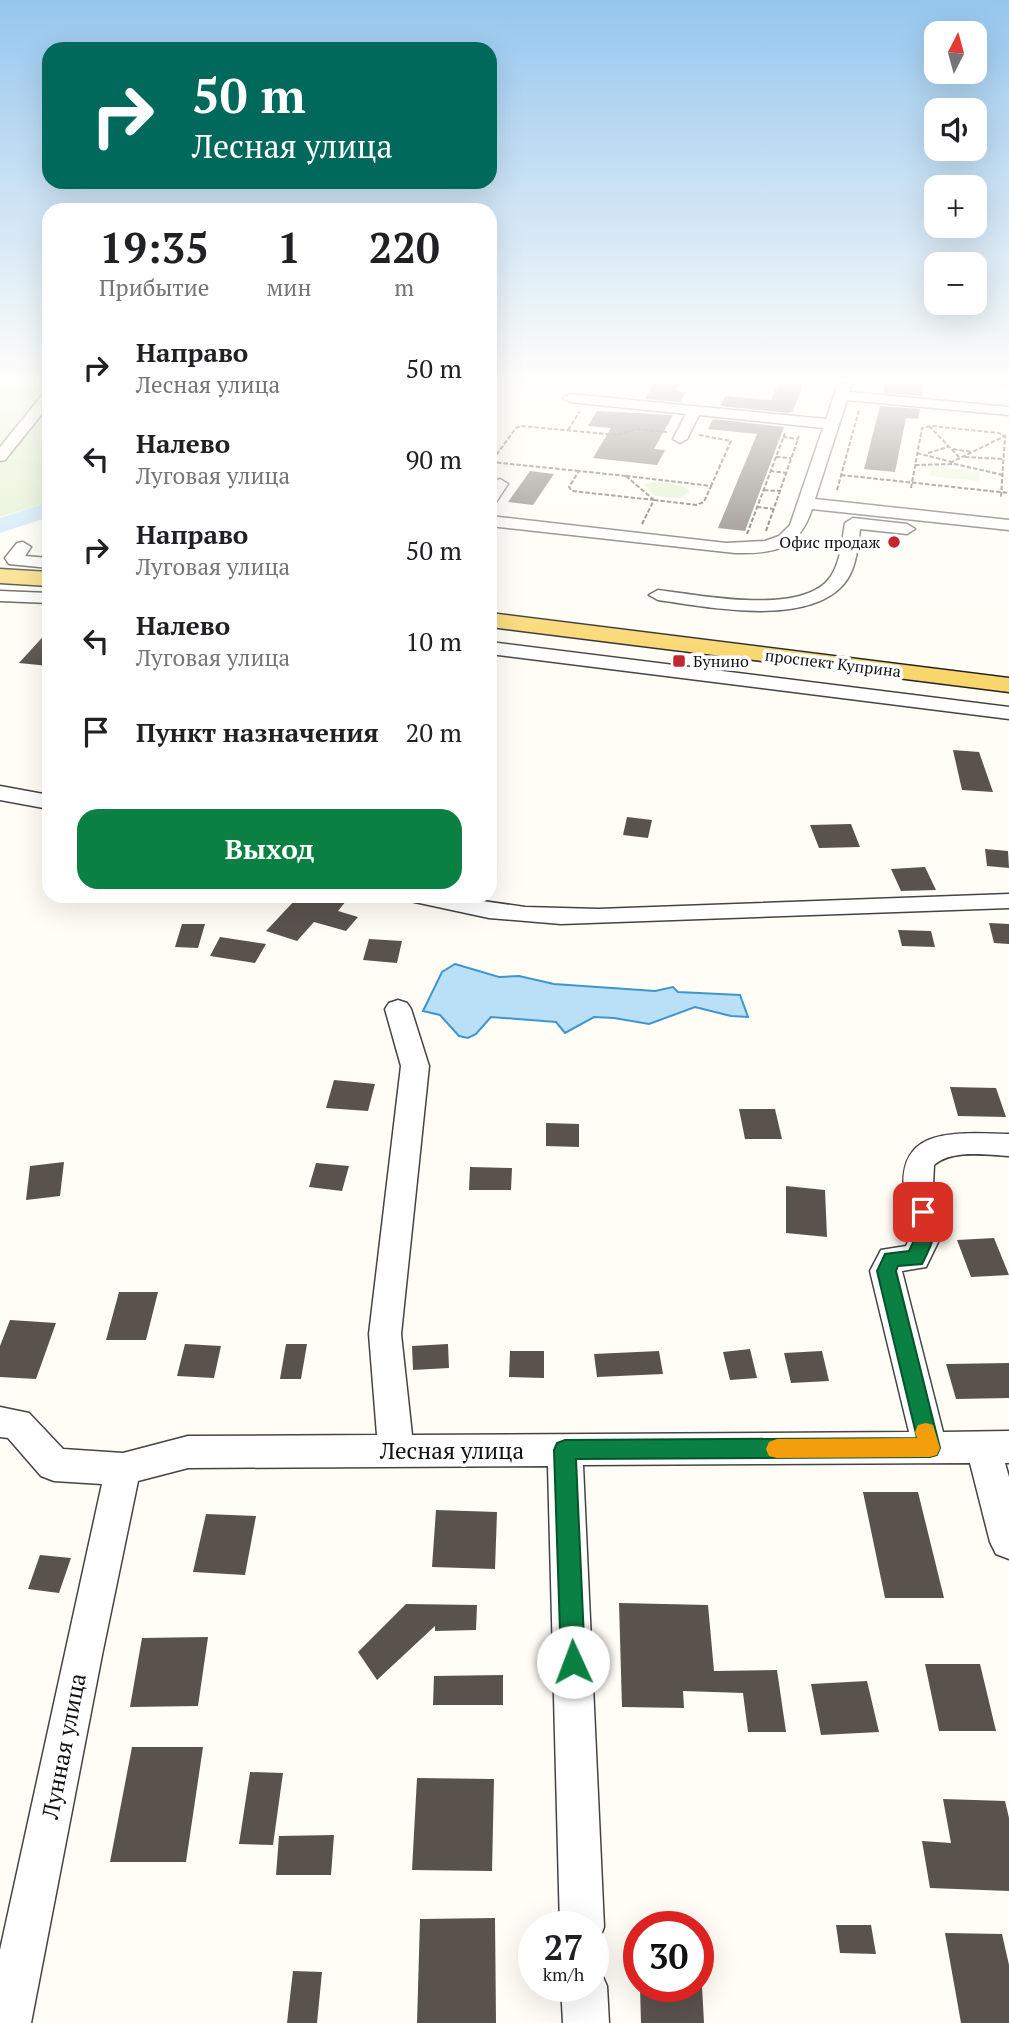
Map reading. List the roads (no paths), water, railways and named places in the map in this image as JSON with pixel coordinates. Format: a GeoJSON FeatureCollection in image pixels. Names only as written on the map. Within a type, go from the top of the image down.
{"type":"FeatureCollection","features":[{"type":"Feature","properties":{"kind":"main road"},"geometry":{"type":"LineString","coordinates":[[0,576],[42,579]]}},
{"type":"Feature","properties":{"kind":"main road","name":"проспект Куприна"},"geometry":{"type":"LineString","coordinates":[[497,621],[1009,685]]}},
{"type":"Feature","properties":{"kind":"street"},"geometry":{"type":"LineString","coordinates":[[497,522],[726,548],[752,543],[778,543],[794,534],[813,478]]}},
{"type":"Feature","properties":{"kind":"street"},"geometry":{"type":"LineString","coordinates":[[497,488],[500,484]]}},
{"type":"Feature","properties":{"kind":"street"},"geometry":{"type":"LineString","coordinates":[[806,502],[836,493],[1005,505]]}},
{"type":"Feature","properties":{"kind":"street"},"geometry":{"type":"LineString","coordinates":[[806,502],[853,523],[907,528]]}},
{"type":"Feature","properties":{"kind":"street"},"geometry":{"type":"LineString","coordinates":[[806,502],[1009,525]]}},
{"type":"Feature","properties":{"kind":"street"},"geometry":{"type":"LineString","coordinates":[[658,595],[752,605],[802,601],[823,592],[837,581],[847,556],[853,523]]}},
{"type":"Feature","properties":{"kind":"street"},"geometry":{"type":"LineString","coordinates":[[0,546],[42,548]]}},
{"type":"Feature","properties":{"kind":"street"},"geometry":{"type":"LineString","coordinates":[[23,547],[13,558],[15,560],[42,562]]}},
{"type":"Feature","properties":{"kind":"street"},"geometry":{"type":"LineString","coordinates":[[0,596],[42,598]]}},
{"type":"Feature","properties":{"kind":"street"},"geometry":{"type":"LineString","coordinates":[[497,649],[1009,713]]}},
{"type":"Feature","properties":{"kind":"street"},"geometry":{"type":"LineString","coordinates":[[0,793],[42,802]]}},
{"type":"Feature","properties":{"kind":"street"},"geometry":{"type":"LineString","coordinates":[[440,903],[528,915],[617,915],[1009,901]]}},
{"type":"Feature","properties":{"kind":"street"},"geometry":{"type":"LineString","coordinates":[[396,1451],[385,1334],[415,1066],[398,1009]]}},
{"type":"Feature","properties":{"kind":"street"},"geometry":{"type":"LineString","coordinates":[[930,1448],[886,1271],[892,1259],[915,1258],[927,1234],[917,1167],[925,1154],[946,1146],[1009,1145]]}},
{"type":"Feature","properties":{"kind":"street","name":"Лесная улица"},"geometry":{"type":"LineString","coordinates":[[0,1422],[17,1424],[54,1465],[123,1469],[188,1452],[996,1447]]}},
{"type":"Feature","properties":{"kind":"street"},"geometry":{"type":"LineString","coordinates":[[996,1447],[1009,1542]]}},
{"type":"Feature","properties":{"kind":"street"},"geometry":{"type":"LineString","coordinates":[[565,1450],[581,1911]]}},
{"type":"Feature","properties":{"kind":"street","name":"Лунная улица"},"geometry":{"type":"LineString","coordinates":[[8,2023],[82,1655],[123,1469]]}},
{"type":"Feature","properties":{"kind":"street"},"geometry":{"type":"LineString","coordinates":[[585,2002],[586,2023]]}},
{"type":"Feature","properties":{"kind":"water"},"geometry":{"type":"Polygon","coordinates":[[[455,964],[499,977],[519,976],[554,984],[655,991],[673,987],[678,992],[740,995],[748,1017],[731,1016],[695,1007],[649,1024],[594,1017],[565,1033],[556,1022],[491,1017],[476,1034],[468,1038],[459,1036],[440,1015],[423,1011],[442,972],[455,964]]]}},
{"type":"Feature","properties":{"kind":"waterway"},"geometry":{"type":"LineString","coordinates":[[0,526],[42,511]]}},
{"type":"Feature","properties":{"kind":"place","name":"Офис продаж"},"geometry":{"type":"Point","coordinates":[894,542]}},
{"type":"Feature","properties":{"kind":"place","name":"Бунино"},"geometry":{"type":"Point","coordinates":[679,661]}}]}
